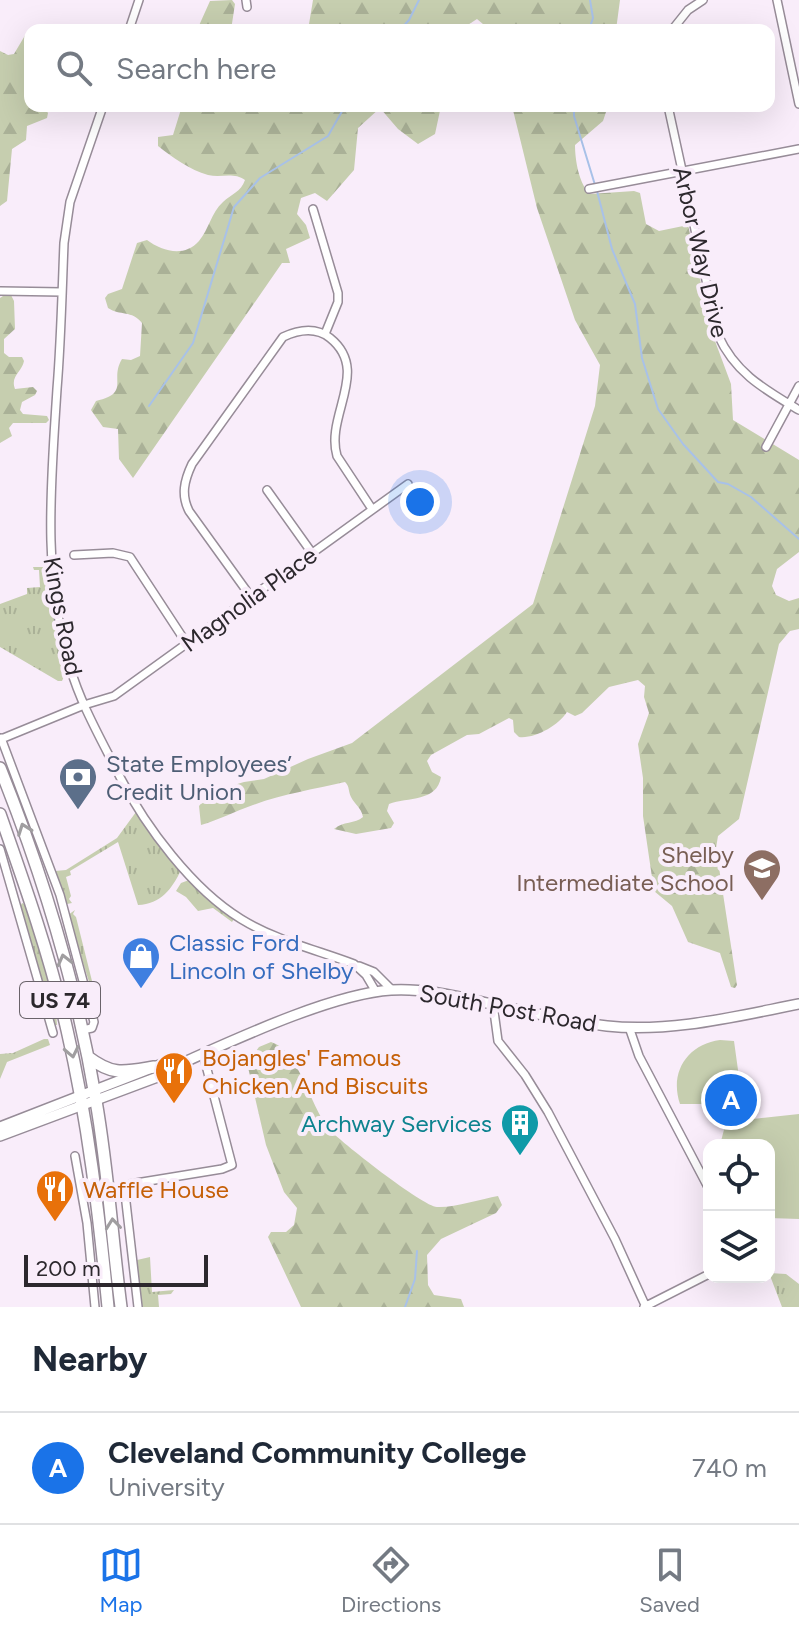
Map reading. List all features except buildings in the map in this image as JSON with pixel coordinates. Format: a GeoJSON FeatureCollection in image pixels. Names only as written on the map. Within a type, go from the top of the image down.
{"type":"FeatureCollection","features":[{"type":"Feature","properties":{"kind":"highway","name":"US 74"},"geometry":{"type":"LineString","coordinates":[[0,768],[28,839],[53,918],[82,1030],[112,1214],[121,1304]]}},
{"type":"Feature","properties":{"kind":"highway","name":"US 74"},"geometry":{"type":"LineString","coordinates":[[0,814],[56,987],[81,1101],[100,1222],[108,1307]]}},
{"type":"Feature","properties":{"kind":"highway"},"geometry":{"type":"LineString","coordinates":[[88,1057],[116,1073],[154,1067]]}},
{"type":"Feature","properties":{"kind":"main road","name":"South Post Road"},"geometry":{"type":"LineString","coordinates":[[0,1127],[171,1072],[180,1064],[311,1011],[376,992],[435,993],[575,1021],[629,1027],[699,1021],[799,1004]]}},
{"type":"Feature","properties":{"kind":"main road","name":"South Post Road"},"geometry":{"type":"LineString","coordinates":[[95,1096],[167,1062],[180,1064]]}},
{"type":"Feature","properties":{"kind":"main road","name":"South Post Road"},"geometry":{"type":"LineString","coordinates":[[0,1136],[81,1101]]}},
{"type":"Feature","properties":{"kind":"street"},"geometry":{"type":"LineString","coordinates":[[131,24],[139,0]]}},
{"type":"Feature","properties":{"kind":"street"},"geometry":{"type":"LineString","coordinates":[[677,24],[688,10],[703,0]]}},
{"type":"Feature","properties":{"kind":"street"},"geometry":{"type":"LineString","coordinates":[[777,0],[799,104]]}},
{"type":"Feature","properties":{"kind":"street","name":"Kings Road"},"geometry":{"type":"LineString","coordinates":[[101,112],[70,202],[65,232],[52,457],[50,562],[67,655],[84,705],[143,818],[156,837],[210,895],[257,927],[371,970],[392,990]]}},
{"type":"Feature","properties":{"kind":"street","name":"Arbor Way Drive"},"geometry":{"type":"LineString","coordinates":[[669,112],[718,335],[739,369],[760,387],[799,410]]}},
{"type":"Feature","properties":{"kind":"street"},"geometry":{"type":"LineString","coordinates":[[589,189],[799,149]]}},
{"type":"Feature","properties":{"kind":"street"},"geometry":{"type":"LineString","coordinates":[[313,209],[338,287],[338,302],[325,334]]}},
{"type":"Feature","properties":{"kind":"street"},"geometry":{"type":"LineString","coordinates":[[0,291],[62,292]]}},
{"type":"Feature","properties":{"kind":"street"},"geometry":{"type":"LineString","coordinates":[[251,597],[189,511],[185,502],[184,482],[192,464],[283,337],[303,331],[325,334],[344,353],[348,371],[334,447],[372,509]]}},
{"type":"Feature","properties":{"kind":"street"},"geometry":{"type":"LineString","coordinates":[[766,447],[799,386]]}},
{"type":"Feature","properties":{"kind":"street","name":"Magnolia Place"},"geometry":{"type":"LineString","coordinates":[[1,737],[114,696],[408,484]]}},
{"type":"Feature","properties":{"kind":"street"},"geometry":{"type":"LineString","coordinates":[[267,490],[312,553]]}},
{"type":"Feature","properties":{"kind":"street"},"geometry":{"type":"LineString","coordinates":[[74,555],[113,553],[130,557],[187,644]]}},
{"type":"Feature","properties":{"kind":"street"},"geometry":{"type":"LineString","coordinates":[[1,737],[65,915],[94,1022],[92,1028],[82,1030]]}},
{"type":"Feature","properties":{"kind":"street"},"geometry":{"type":"LineString","coordinates":[[0,849],[53,1033]]}},
{"type":"Feature","properties":{"kind":"street"},"geometry":{"type":"LineString","coordinates":[[16,900],[29,896]]}},
{"type":"Feature","properties":{"kind":"street"},"geometry":{"type":"LineString","coordinates":[[53,918],[65,915]]}},
{"type":"Feature","properties":{"kind":"street"},"geometry":{"type":"LineString","coordinates":[[354,964],[366,975],[376,992]]}},
{"type":"Feature","properties":{"kind":"street"},"geometry":{"type":"LineString","coordinates":[[493,1004],[498,1041],[525,1075],[548,1112],[615,1239],[645,1307],[703,1277]]}},
{"type":"Feature","properties":{"kind":"street"},"geometry":{"type":"LineString","coordinates":[[629,1027],[639,1056],[703,1178]]}},
{"type":"Feature","properties":{"kind":"street"},"geometry":{"type":"LineString","coordinates":[[121,1304],[138,1304],[124,1185],[232,1165],[226,1132],[203,1054]]}},
{"type":"Feature","properties":{"kind":"street"},"geometry":{"type":"LineString","coordinates":[[75,1156],[87,1223],[95,1307]]}},
{"type":"Feature","properties":{"kind":"street"},"geometry":{"type":"LineString","coordinates":[[87,1223],[100,1222]]}},
{"type":"Feature","properties":{"kind":"green space"},"geometry":{"type":"Polygon","coordinates":[[[232,0],[235,4],[232,24],[200,24],[210,1],[232,0]]]}},
{"type":"Feature","properties":{"kind":"green space"},"geometry":{"type":"Polygon","coordinates":[[[313,0],[620,0],[617,24],[483,24],[477,19],[469,24],[309,24],[313,0]]]}},
{"type":"Feature","properties":{"kind":"green space"},"geometry":{"type":"Polygon","coordinates":[[[24,37],[24,112],[48,113],[47,118],[27,126],[26,140],[12,149],[7,201],[0,206],[0,51],[14,54],[24,37]]]}},
{"type":"Feature","properties":{"kind":"green space"},"geometry":{"type":"Polygon","coordinates":[[[180,112],[376,112],[358,128],[354,170],[327,201],[315,193],[301,198],[297,214],[306,225],[310,238],[286,249],[290,263],[282,263],[133,478],[119,459],[118,429],[103,427],[91,410],[96,401],[107,398],[116,390],[122,359],[131,360],[140,356],[142,323],[134,316],[108,308],[105,298],[122,289],[137,243],[147,240],[173,251],[187,250],[199,241],[219,206],[245,180],[236,176],[201,173],[182,163],[158,146],[158,137],[173,135],[180,112]]]}},
{"type":"Feature","properties":{"kind":"green space"},"geometry":{"type":"Polygon","coordinates":[[[383,112],[440,112],[435,134],[418,144],[398,129],[383,112]]]}},
{"type":"Feature","properties":{"kind":"green space"},"geometry":{"type":"Polygon","coordinates":[[[513,112],[606,112],[603,121],[575,145],[583,184],[590,194],[640,193],[646,224],[659,231],[688,225],[712,333],[731,384],[733,420],[799,460],[799,552],[777,569],[772,586],[776,595],[789,601],[799,598],[799,629],[790,631],[779,644],[739,819],[718,836],[716,848],[735,988],[731,987],[720,953],[688,942],[672,906],[654,891],[643,816],[643,778],[638,744],[649,713],[644,697],[645,686],[638,680],[609,687],[582,713],[575,716],[567,712],[558,722],[539,733],[519,737],[514,732],[513,720],[509,718],[479,734],[467,735],[431,755],[427,761],[432,772],[441,777],[438,785],[428,795],[389,804],[387,811],[394,823],[391,828],[356,834],[334,829],[363,817],[345,782],[264,801],[201,825],[199,806],[211,792],[264,779],[352,743],[533,604],[595,406],[600,365],[575,320],[537,208],[513,112]]]}},
{"type":"Feature","properties":{"kind":"green space"},"geometry":{"type":"Polygon","coordinates":[[[11,295],[14,301],[15,329],[4,339],[4,353],[9,357],[22,357],[24,361],[15,377],[15,389],[33,387],[37,391],[22,402],[20,410],[23,414],[47,416],[49,420],[46,423],[13,423],[9,428],[12,436],[0,443],[0,298],[11,295]]]}},
{"type":"Feature","properties":{"kind":"green space"},"geometry":{"type":"Polygon","coordinates":[[[33,567],[43,567],[47,573],[66,672],[62,681],[0,647],[0,604],[27,594],[27,588],[40,587],[39,570],[33,567]]]}},
{"type":"Feature","properties":{"kind":"green space"},"geometry":{"type":"Polygon","coordinates":[[[136,812],[181,870],[170,889],[153,902],[138,905],[118,842],[70,871],[71,875],[66,877],[72,903],[67,904],[55,871],[66,870],[117,838],[136,812]]]}},
{"type":"Feature","properties":{"kind":"green space"},"geometry":{"type":"Polygon","coordinates":[[[189,880],[230,915],[234,919],[232,922],[213,908],[198,911],[176,891],[181,883],[189,880]]]}},
{"type":"Feature","properties":{"kind":"green space"},"geometry":{"type":"Polygon","coordinates":[[[22,903],[28,906],[55,998],[57,1025],[54,1025],[20,907],[22,903]]]}},
{"type":"Feature","properties":{"kind":"green space"},"geometry":{"type":"Polygon","coordinates":[[[75,910],[73,914],[92,981],[90,985],[68,915],[75,910]]]}},
{"type":"Feature","properties":{"kind":"green space"},"geometry":{"type":"Polygon","coordinates":[[[48,1039],[50,1045],[7,1062],[0,1079],[0,1054],[13,1053],[48,1039]]]}},
{"type":"Feature","properties":{"kind":"green space"},"geometry":{"type":"Polygon","coordinates":[[[720,1040],[734,1041],[742,1099],[738,1104],[680,1104],[677,1081],[684,1062],[699,1047],[720,1040]]]}},
{"type":"Feature","properties":{"kind":"green space"},"geometry":{"type":"Polygon","coordinates":[[[271,1042],[289,1055],[328,1128],[400,1185],[437,1207],[498,1196],[502,1205],[496,1213],[441,1239],[427,1255],[428,1285],[434,1295],[461,1299],[464,1307],[301,1307],[268,1237],[271,1232],[286,1232],[294,1225],[297,1208],[284,1192],[266,1145],[247,1063],[259,1047],[271,1042]]]}},
{"type":"Feature","properties":{"kind":"green space"},"geometry":{"type":"Polygon","coordinates":[[[799,1114],[799,1219],[775,1218],[775,1139],[722,1139],[726,1122],[799,1114]]]}},
{"type":"Feature","properties":{"kind":"green space"},"geometry":{"type":"Polygon","coordinates":[[[150,1257],[152,1292],[174,1290],[171,1294],[158,1295],[159,1307],[141,1307],[137,1260],[150,1257]]]}},
{"type":"Feature","properties":{"kind":"green space"},"geometry":{"type":"Polygon","coordinates":[[[775,1273],[786,1274],[799,1284],[799,1307],[782,1307],[773,1283],[775,1273]]]}},
{"type":"Feature","properties":{"kind":"waterway"},"geometry":{"type":"LineString","coordinates":[[405,24],[419,0]]}},
{"type":"Feature","properties":{"kind":"waterway"},"geometry":{"type":"LineString","coordinates":[[590,0],[591,24]]}},
{"type":"Feature","properties":{"kind":"waterway"},"geometry":{"type":"LineString","coordinates":[[149,406],[193,343],[234,207],[260,178],[328,136],[342,112]]}},
{"type":"Feature","properties":{"kind":"waterway"},"geometry":{"type":"LineString","coordinates":[[574,112],[595,185]]}},
{"type":"Feature","properties":{"kind":"waterway"},"geometry":{"type":"LineString","coordinates":[[597,191],[612,249],[635,304],[642,358],[658,409],[683,444],[718,482],[751,497],[799,539]]}},
{"type":"Feature","properties":{"kind":"waterway"},"geometry":{"type":"LineString","coordinates":[[405,1307],[415,1279],[417,1251]]}},
{"type":"Feature","properties":{"kind":"place","name":"State Employees’ Credit Union"},"geometry":{"type":"Point","coordinates":[78,811]}},
{"type":"Feature","properties":{"kind":"place","name":"Shelby Intermediate School"},"geometry":{"type":"Point","coordinates":[762,902]}},
{"type":"Feature","properties":{"kind":"place","name":"Classic Ford Lincoln of Shelby"},"geometry":{"type":"Point","coordinates":[141,990]}},
{"type":"Feature","properties":{"kind":"place","name":"Cleveland Community College"},"geometry":{"type":"Point","coordinates":[731,1100]}},
{"type":"Feature","properties":{"kind":"place","name":"Bojangles' Famous Chicken And Biscuits"},"geometry":{"type":"Point","coordinates":[174,1105]}},
{"type":"Feature","properties":{"kind":"place","name":"Archway Services"},"geometry":{"type":"Point","coordinates":[520,1157]}},
{"type":"Feature","properties":{"kind":"place","name":"Waffle House"},"geometry":{"type":"Point","coordinates":[55,1223]}}]}
